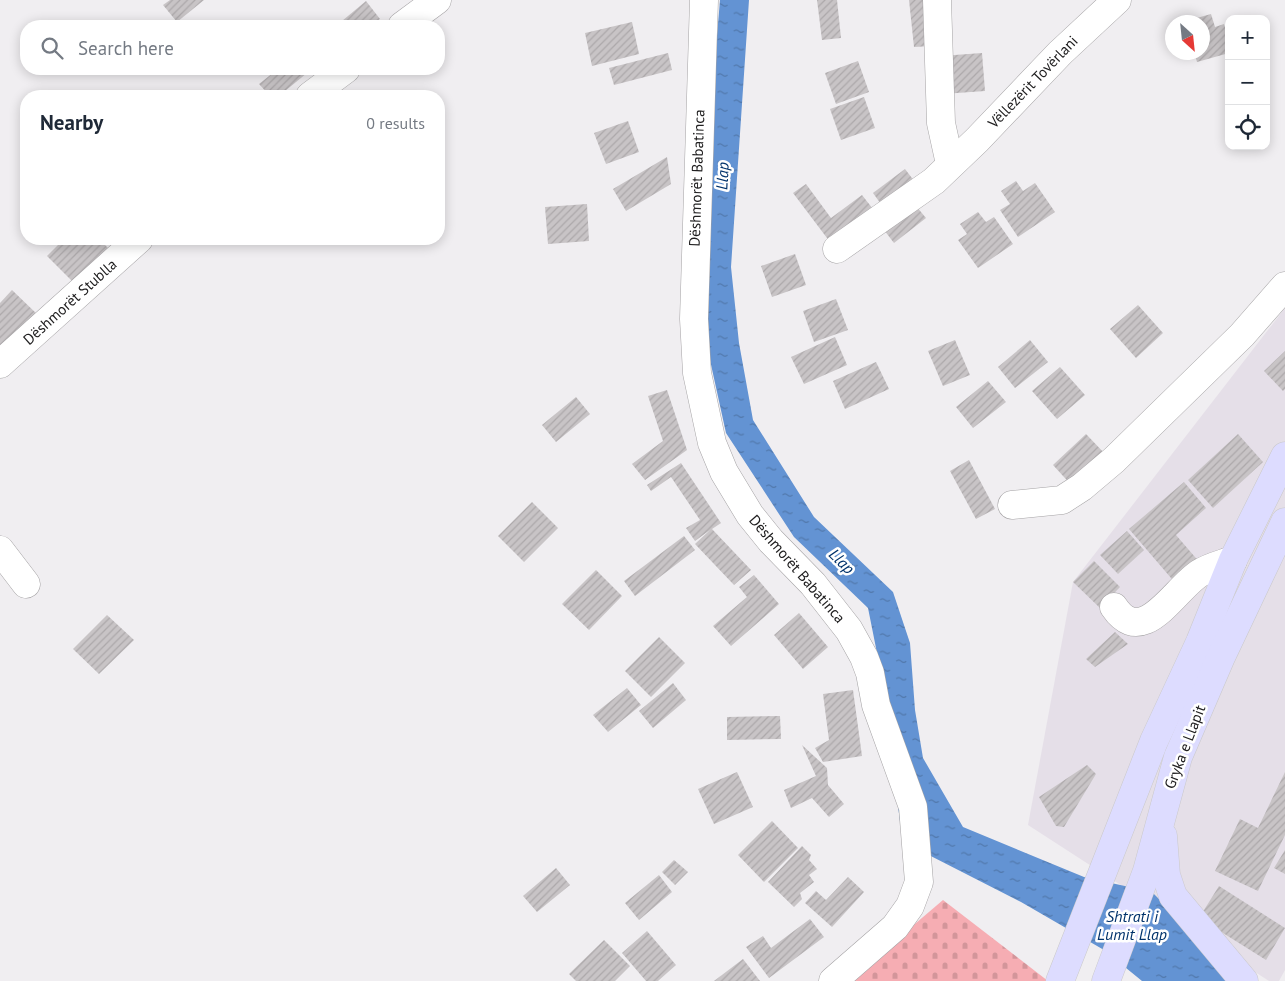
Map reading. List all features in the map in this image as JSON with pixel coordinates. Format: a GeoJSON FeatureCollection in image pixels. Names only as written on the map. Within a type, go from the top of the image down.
{"type":"FeatureCollection","features":[{"type":"Feature","properties":{"kind":"main road","name":"Gryka e Llapit"},"geometry":{"type":"LineString","coordinates":[[1060,981],[1110,849],[1154,741],[1200,642],[1233,560],[1285,456]]}},
{"type":"Feature","properties":{"kind":"main road","name":"Gryka e Llapit"},"geometry":{"type":"LineString","coordinates":[[1106,981],[1159,864],[1162,812],[1186,739],[1221,657],[1285,522]]}},
{"type":"Feature","properties":{"kind":"main road"},"geometry":{"type":"LineString","coordinates":[[1159,864],[1173,896],[1244,981]]}},
{"type":"Feature","properties":{"kind":"street"},"geometry":{"type":"LineString","coordinates":[[410,20],[437,0]]}},
{"type":"Feature","properties":{"kind":"street","name":"Dëshmorët Babatinca"},"geometry":{"type":"LineString","coordinates":[[704,0],[695,212],[694,320],[697,373],[712,444],[724,472],[750,515],[771,541],[813,584],[850,630],[870,673],[876,705],[913,807],[918,882],[910,906],[895,927],[833,981]]}},
{"type":"Feature","properties":{"kind":"street"},"geometry":{"type":"LineString","coordinates":[[937,0],[941,124],[950,164]]}},
{"type":"Feature","properties":{"kind":"street","name":"Vëllezërit Tovërlani"},"geometry":{"type":"LineString","coordinates":[[837,249],[934,181],[977,140],[1060,53],[1117,0]]}},
{"type":"Feature","properties":{"kind":"street"},"geometry":{"type":"LineString","coordinates":[[318,90],[338,75]]}},
{"type":"Feature","properties":{"kind":"street","name":"Dëshmorët Stublla"},"geometry":{"type":"LineString","coordinates":[[0,364],[132,245]]}},
{"type":"Feature","properties":{"kind":"street"},"geometry":{"type":"LineString","coordinates":[[1012,505],[1062,500],[1082,487],[1114,460],[1242,335],[1285,286]]}},
{"type":"Feature","properties":{"kind":"street"},"geometry":{"type":"LineString","coordinates":[[0,550],[26,584]]}},
{"type":"Feature","properties":{"kind":"street"},"geometry":{"type":"LineString","coordinates":[[1114,608],[1122,618],[1128,621],[1135,623],[1148,620],[1200,573],[1233,560]]}},
{"type":"Feature","properties":{"kind":"shaded area"},"geometry":{"type":"Polygon","coordinates":[[[1285,308],[1285,970],[1279,981],[1269,981],[1028,825],[1073,582],[1285,308]]]}},
{"type":"Feature","properties":{"kind":"green space"},"geometry":{"type":"Polygon","coordinates":[[[943,900],[1048,981],[848,981],[943,900]]]}},
{"type":"Feature","properties":{"kind":"water","name":"Shtrati i Lumit Llap"},"geometry":{"type":"Polygon","coordinates":[[[720,0],[749,0],[731,267],[739,343],[753,420],[814,517],[893,592],[910,643],[915,710],[923,758],[963,827],[1084,877],[1152,892],[1240,981],[1142,981],[1104,950],[1021,902],[919,850],[900,821],[878,658],[868,608],[794,537],[726,433],[708,351],[705,264],[712,95],[720,0]]]}},
{"type":"Feature","properties":{"kind":"building"},"geometry":{"type":"Polygon","coordinates":[[[170,0],[204,0],[179,20],[175,20],[163,5],[170,0]]]}},
{"type":"Feature","properties":{"kind":"building"},"geometry":{"type":"Polygon","coordinates":[[[817,0],[837,0],[841,38],[822,40],[817,0]]]}},
{"type":"Feature","properties":{"kind":"building"},"geometry":{"type":"Polygon","coordinates":[[[909,0],[927,0],[932,46],[914,47],[909,0]]]}},
{"type":"Feature","properties":{"kind":"building"},"geometry":{"type":"Polygon","coordinates":[[[366,1],[380,19],[379,20],[343,20],[366,1]]]}},
{"type":"Feature","properties":{"kind":"building"},"geometry":{"type":"Polygon","coordinates":[[[1211,14],[1215,27],[1224,24],[1225,27],[1225,54],[1210,58],[1210,15],[1207,15],[1211,14]]]}},
{"type":"Feature","properties":{"kind":"building"},"geometry":{"type":"Polygon","coordinates":[[[632,22],[639,54],[592,66],[585,33],[632,22]]]}},
{"type":"Feature","properties":{"kind":"building"},"geometry":{"type":"Polygon","coordinates":[[[668,53],[672,70],[614,85],[609,68],[668,53]]]}},
{"type":"Feature","properties":{"kind":"building"},"geometry":{"type":"Polygon","coordinates":[[[982,53],[985,91],[943,94],[941,56],[982,53]]]}},
{"type":"Feature","properties":{"kind":"building"},"geometry":{"type":"Polygon","coordinates":[[[858,61],[869,92],[836,104],[825,73],[858,61]]]}},
{"type":"Feature","properties":{"kind":"building"},"geometry":{"type":"Polygon","coordinates":[[[270,75],[305,75],[286,90],[264,90],[259,84],[270,75]]]}},
{"type":"Feature","properties":{"kind":"building"},"geometry":{"type":"Polygon","coordinates":[[[864,97],[875,128],[841,140],[830,109],[864,97]]]}},
{"type":"Feature","properties":{"kind":"building"},"geometry":{"type":"Polygon","coordinates":[[[628,121],[639,152],[606,164],[594,133],[628,121]]]}},
{"type":"Feature","properties":{"kind":"building"},"geometry":{"type":"Polygon","coordinates":[[[667,157],[671,184],[626,211],[613,189],[667,157]]]}},
{"type":"Feature","properties":{"kind":"building"},"geometry":{"type":"Polygon","coordinates":[[[905,169],[915,182],[883,207],[873,193],[905,169]]]}},
{"type":"Feature","properties":{"kind":"building"},"geometry":{"type":"Polygon","coordinates":[[[1016,181],[1023,191],[1035,183],[1055,212],[1018,237],[1000,210],[1010,204],[1001,191],[1016,181]]]}},
{"type":"Feature","properties":{"kind":"building"},"geometry":{"type":"Polygon","coordinates":[[[806,184],[831,218],[862,195],[873,209],[830,242],[793,193],[806,184]]]}},
{"type":"Feature","properties":{"kind":"building"},"geometry":{"type":"Polygon","coordinates":[[[587,204],[589,241],[548,244],[545,207],[587,204]]]}},
{"type":"Feature","properties":{"kind":"building"},"geometry":{"type":"Polygon","coordinates":[[[916,206],[926,218],[894,243],[884,230],[916,206]]]}},
{"type":"Feature","properties":{"kind":"building"},"geometry":{"type":"Polygon","coordinates":[[[978,212],[986,222],[994,217],[1013,244],[978,268],[958,240],[967,234],[960,224],[978,212]]]}},
{"type":"Feature","properties":{"kind":"building"},"geometry":{"type":"Polygon","coordinates":[[[58,245],[105,245],[108,248],[73,282],[47,256],[58,245]]]}},
{"type":"Feature","properties":{"kind":"building"},"geometry":{"type":"Polygon","coordinates":[[[795,254],[806,285],[772,297],[761,266],[795,254]]]}},
{"type":"Feature","properties":{"kind":"building"},"geometry":{"type":"Polygon","coordinates":[[[12,290],[39,316],[0,346],[0,303],[12,290]]]}},
{"type":"Feature","properties":{"kind":"building"},"geometry":{"type":"Polygon","coordinates":[[[836,299],[848,330],[814,342],[803,311],[836,299]]]}},
{"type":"Feature","properties":{"kind":"building"},"geometry":{"type":"Polygon","coordinates":[[[1138,305],[1163,333],[1136,358],[1110,329],[1138,305]]]}},
{"type":"Feature","properties":{"kind":"building"},"geometry":{"type":"Polygon","coordinates":[[[835,337],[847,365],[804,384],[791,357],[835,337]]]}},
{"type":"Feature","properties":{"kind":"building"},"geometry":{"type":"Polygon","coordinates":[[[955,340],[970,375],[943,386],[928,351],[955,340]]]}},
{"type":"Feature","properties":{"kind":"building"},"geometry":{"type":"Polygon","coordinates":[[[1030,340],[1048,362],[1015,388],[998,367],[1030,340]]]}},
{"type":"Feature","properties":{"kind":"building"},"geometry":{"type":"Polygon","coordinates":[[[1285,351],[1285,389],[1283,391],[1264,371],[1285,351]]]}},
{"type":"Feature","properties":{"kind":"building"},"geometry":{"type":"Polygon","coordinates":[[[876,362],[889,389],[845,409],[833,381],[876,362]]]}},
{"type":"Feature","properties":{"kind":"building"},"geometry":{"type":"Polygon","coordinates":[[[1060,367],[1085,395],[1057,419],[1032,391],[1060,367]]]}},
{"type":"Feature","properties":{"kind":"building"},"geometry":{"type":"Polygon","coordinates":[[[988,381],[1006,402],[973,428],[956,407],[988,381]]]}},
{"type":"Feature","properties":{"kind":"building"},"geometry":{"type":"Polygon","coordinates":[[[667,390],[687,450],[645,480],[632,464],[663,441],[648,396],[667,390]]]}},
{"type":"Feature","properties":{"kind":"building"},"geometry":{"type":"Polygon","coordinates":[[[576,397],[590,414],[556,442],[542,425],[576,397]]]}},
{"type":"Feature","properties":{"kind":"building"},"geometry":{"type":"Polygon","coordinates":[[[1086,434],[1107,456],[1074,488],[1053,465],[1086,434]]]}},
{"type":"Feature","properties":{"kind":"building"},"geometry":{"type":"Polygon","coordinates":[[[1238,434],[1263,462],[1213,508],[1188,480],[1238,434]]]}},
{"type":"Feature","properties":{"kind":"building"},"geometry":{"type":"Polygon","coordinates":[[[969,460],[995,509],[976,519],[950,471],[969,460]]]}},
{"type":"Feature","properties":{"kind":"building"},"geometry":{"type":"Polygon","coordinates":[[[681,463],[721,523],[712,529],[751,570],[734,585],[695,544],[710,530],[695,541],[686,528],[700,520],[671,477],[651,491],[647,485],[681,463]]]}},
{"type":"Feature","properties":{"kind":"building"},"geometry":{"type":"Polygon","coordinates":[[[1184,482],[1206,508],[1176,535],[1201,564],[1177,585],[1129,529],[1184,482]]]}},
{"type":"Feature","properties":{"kind":"building"},"geometry":{"type":"Polygon","coordinates":[[[532,502],[558,528],[524,562],[498,536],[532,502]]]}},
{"type":"Feature","properties":{"kind":"building"},"geometry":{"type":"Polygon","coordinates":[[[1127,531],[1144,550],[1118,574],[1100,555],[1127,531]]]}},
{"type":"Feature","properties":{"kind":"building"},"geometry":{"type":"Polygon","coordinates":[[[684,536],[695,550],[635,596],[624,581],[684,536]]]}},
{"type":"Feature","properties":{"kind":"building"},"geometry":{"type":"Polygon","coordinates":[[[1094,561],[1120,587],[1100,608],[1073,582],[1094,561]]]}},
{"type":"Feature","properties":{"kind":"building"},"geometry":{"type":"Polygon","coordinates":[[[596,570],[622,596],[589,630],[562,604],[596,570]]]}},
{"type":"Feature","properties":{"kind":"building"},"geometry":{"type":"Polygon","coordinates":[[[754,575],[779,604],[731,646],[713,626],[747,597],[739,587],[754,575]]]}},
{"type":"Feature","properties":{"kind":"building"},"geometry":{"type":"Polygon","coordinates":[[[799,613],[828,647],[803,669],[774,635],[799,613]]]}},
{"type":"Feature","properties":{"kind":"building"},"geometry":{"type":"Polygon","coordinates":[[[107,615],[134,640],[99,674],[73,649],[107,615]]]}},
{"type":"Feature","properties":{"kind":"building"},"geometry":{"type":"Polygon","coordinates":[[[1115,632],[1128,644],[1095,667],[1086,659],[1115,632]]]}},
{"type":"Feature","properties":{"kind":"building"},"geometry":{"type":"Polygon","coordinates":[[[659,637],[685,663],[651,697],[625,671],[659,637]]]}},
{"type":"Feature","properties":{"kind":"building"},"geometry":{"type":"Polygon","coordinates":[[[673,683],[686,700],[653,728],[639,711],[673,683]]]}},
{"type":"Feature","properties":{"kind":"building"},"geometry":{"type":"Polygon","coordinates":[[[627,688],[641,705],[608,732],[593,715],[627,688]]]}},
{"type":"Feature","properties":{"kind":"building"},"geometry":{"type":"Polygon","coordinates":[[[853,690],[862,756],[823,762],[815,748],[829,740],[823,694],[853,690]]]}},
{"type":"Feature","properties":{"kind":"building"},"geometry":{"type":"Polygon","coordinates":[[[780,716],[781,739],[727,740],[727,717],[780,716]]]}},
{"type":"Feature","properties":{"kind":"building"},"geometry":{"type":"Polygon","coordinates":[[[802,745],[827,768],[828,785],[844,804],[829,817],[812,798],[791,808],[784,790],[816,776],[802,745]]]}},
{"type":"Feature","properties":{"kind":"building"},"geometry":{"type":"Polygon","coordinates":[[[1087,765],[1096,774],[1064,827],[1056,826],[1039,797],[1087,765]]]}},
{"type":"Feature","properties":{"kind":"building"},"geometry":{"type":"Polygon","coordinates":[[[737,772],[753,807],[714,824],[698,789],[737,772]]]}},
{"type":"Feature","properties":{"kind":"building"},"geometry":{"type":"Polygon","coordinates":[[[1285,772],[1285,835],[1258,891],[1215,871],[1240,819],[1258,828],[1285,772]]]}},
{"type":"Feature","properties":{"kind":"building"},"geometry":{"type":"Polygon","coordinates":[[[772,821],[798,848],[764,882],[738,855],[772,821]]]}},
{"type":"Feature","properties":{"kind":"building"},"geometry":{"type":"Polygon","coordinates":[[[802,846],[811,855],[809,860],[817,869],[809,875],[814,882],[800,893],[802,899],[794,907],[768,882],[802,846]]]}},
{"type":"Feature","properties":{"kind":"building"},"geometry":{"type":"Polygon","coordinates":[[[1285,850],[1285,874],[1274,868],[1285,850]]]}},
{"type":"Feature","properties":{"kind":"building"},"geometry":{"type":"Polygon","coordinates":[[[674,860],[688,872],[675,885],[662,872],[674,860]]]}},
{"type":"Feature","properties":{"kind":"building"},"geometry":{"type":"Polygon","coordinates":[[[556,868],[570,885],[537,912],[523,896],[556,868]]]}},
{"type":"Feature","properties":{"kind":"building"},"geometry":{"type":"Polygon","coordinates":[[[659,875],[672,892],[639,920],[625,903],[659,875]]]}},
{"type":"Feature","properties":{"kind":"building"},"geometry":{"type":"Polygon","coordinates":[[[848,877],[864,892],[832,927],[805,903],[816,891],[826,900],[848,877]]]}},
{"type":"Feature","properties":{"kind":"building"},"geometry":{"type":"Polygon","coordinates":[[[1219,886],[1285,928],[1266,960],[1199,918],[1219,886]]]}},
{"type":"Feature","properties":{"kind":"building"},"geometry":{"type":"Polygon","coordinates":[[[810,919],[824,937],[769,978],[746,947],[763,936],[771,948],[810,919]]]}},
{"type":"Feature","properties":{"kind":"building"},"geometry":{"type":"Polygon","coordinates":[[[647,931],[676,965],[658,981],[646,981],[622,953],[647,931]]]}},
{"type":"Feature","properties":{"kind":"building"},"geometry":{"type":"Polygon","coordinates":[[[604,940],[630,966],[615,981],[576,981],[569,974],[604,940]]]}},
{"type":"Feature","properties":{"kind":"building"},"geometry":{"type":"Polygon","coordinates":[[[743,959],[760,981],[714,981],[743,959]]]}},
{"type":"Feature","properties":{"kind":"water label","name":"Llap"},"geometry":{"type":"Point","coordinates":[722,176]}},
{"type":"Feature","properties":{"kind":"water label","name":"Llap"},"geometry":{"type":"Point","coordinates":[842,561]}}]}
